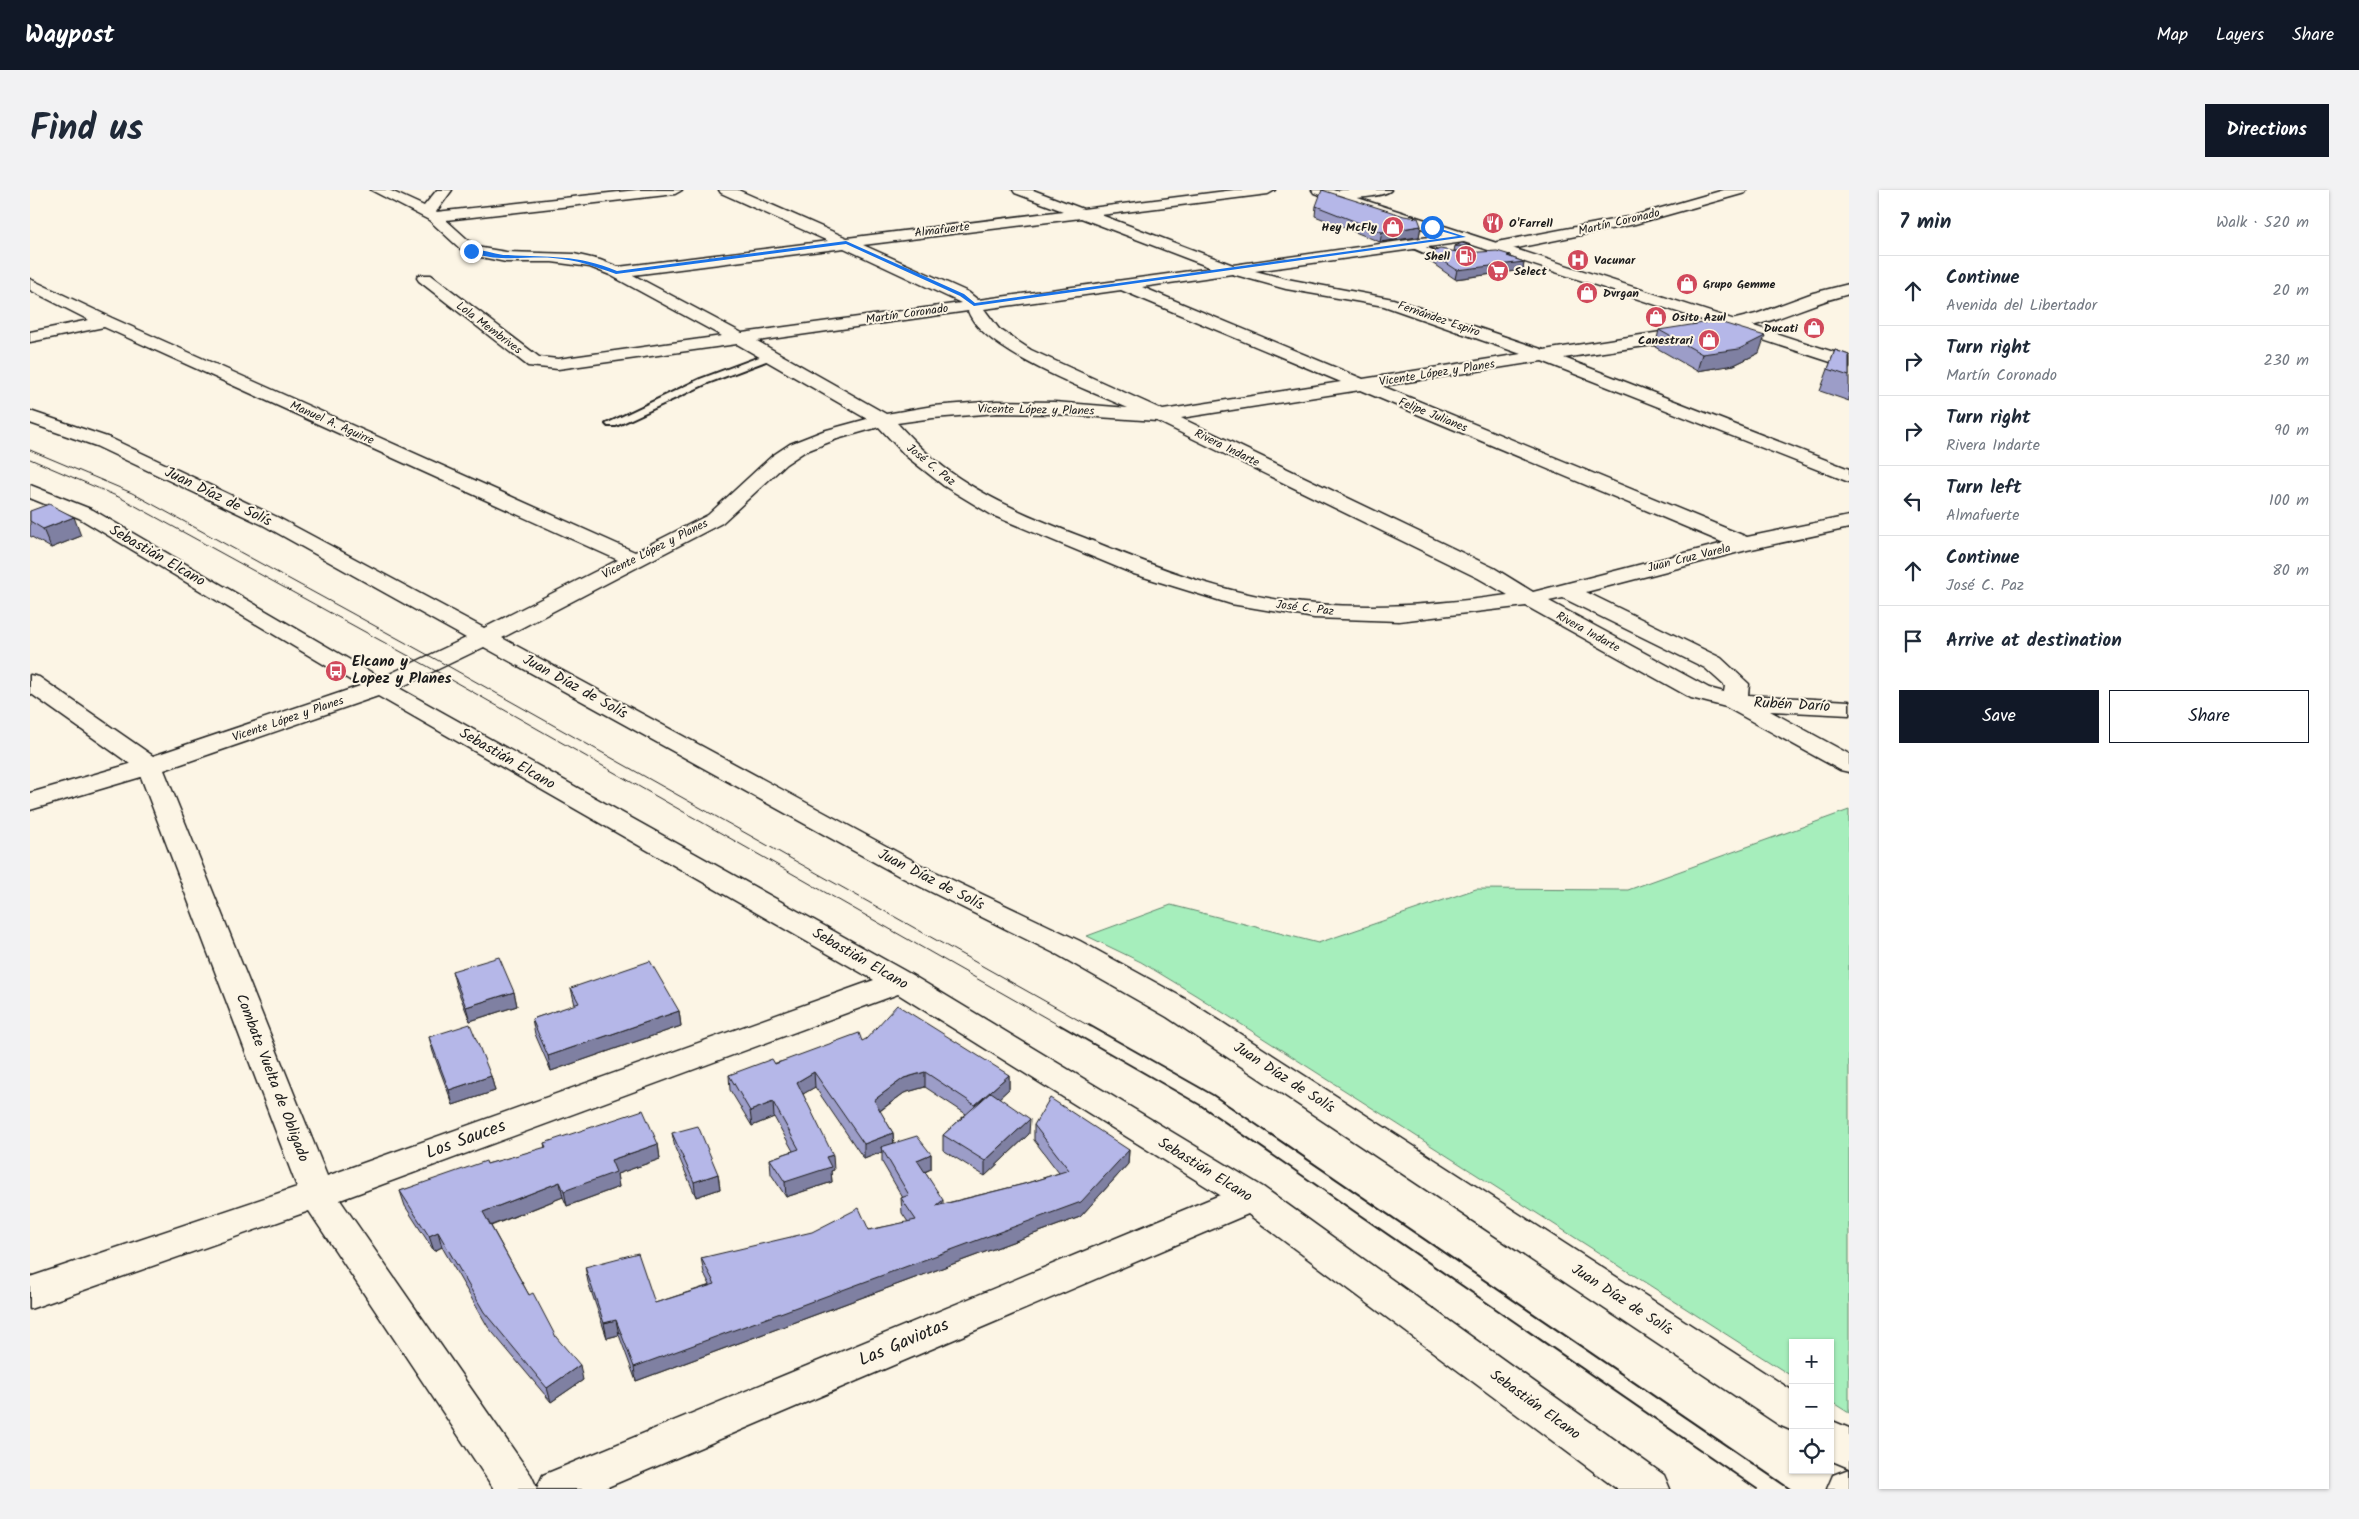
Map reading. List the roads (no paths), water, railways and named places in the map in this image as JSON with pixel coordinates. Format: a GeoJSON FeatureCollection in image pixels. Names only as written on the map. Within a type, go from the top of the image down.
{"type":"FeatureCollection","features":[{"type":"Feature","properties":{"kind":"street","name":"José C. Paz"},"geometry":{"type":"LineString","coordinates":[[378,190],[430,215],[471,251],[506,257],[552,257],[574,260],[594,263],[616,272],[739,338],[883,420],[914,452],[951,482],[998,511],[1142,569],[1231,597],[1314,611],[1399,614],[1531,599]]}},
{"type":"Feature","properties":{"kind":"street"},"geometry":{"type":"LineString","coordinates":[[430,215],[445,190]]}},
{"type":"Feature","properties":{"kind":"street"},"geometry":{"type":"LineString","coordinates":[[430,215],[675,190]]}},
{"type":"Feature","properties":{"kind":"street","name":"Rivera Indarte"},"geometry":{"type":"LineString","coordinates":[[726,190],[962,295],[974,305],[978,316],[993,333],[1025,354],[1161,416],[1486,573],[1558,616],[1700,693],[1735,702],[1849,764]]}},
{"type":"Feature","properties":{"kind":"street","name":"Fernández Espiro"},"geometry":{"type":"LineString","coordinates":[[1020,190],[1230,269],[1286,284],[1387,302],[1544,356],[1849,476]]}},
{"type":"Feature","properties":{"kind":"street","name":"Almafuerte"},"geometry":{"type":"LineString","coordinates":[[616,272],[1079,212],[1268,190]]}},
{"type":"Feature","properties":{"kind":"street"},"geometry":{"type":"LineString","coordinates":[[1319,190],[1464,237],[1494,252],[1513,252],[1849,363]]}},
{"type":"Feature","properties":{"kind":"street"},"geometry":{"type":"LineString","coordinates":[[1335,195],[1384,190]]}},
{"type":"Feature","properties":{"kind":"street","name":"Martín Coronado"},"geometry":{"type":"LineString","coordinates":[[1494,252],[1636,220],[1740,190]]}},
{"type":"Feature","properties":{"kind":"street","name":"Martín Coronado"},"geometry":{"type":"LineString","coordinates":[[558,364],[1464,237]]}},
{"type":"Feature","properties":{"kind":"street","name":"Lola Membrives"},"geometry":{"type":"LineString","coordinates":[[425,278],[534,362],[558,364]]}},
{"type":"Feature","properties":{"kind":"street","name":"Manuel A. Aguirre"},"geometry":{"type":"LineString","coordinates":[[30,284],[106,322],[635,560]]}},
{"type":"Feature","properties":{"kind":"street","name":"Felipe Julianes"},"geometry":{"type":"LineString","coordinates":[[1122,284],[1359,385],[1745,544]]}},
{"type":"Feature","properties":{"kind":"street","name":"Vicente López y Planes"},"geometry":{"type":"LineString","coordinates":[[30,802],[150,766],[380,687],[484,638],[715,519],[778,460],[797,448],[830,435],[883,420],[933,412],[997,407],[1054,408],[1161,416],[1734,325],[1770,316],[1804,301],[1849,289]]}},
{"type":"Feature","properties":{"kind":"street"},"geometry":{"type":"LineString","coordinates":[[30,338],[106,322]]}},
{"type":"Feature","properties":{"kind":"street","name":"Juan Díaz de Solís"},"geometry":{"type":"LineString","coordinates":[[30,417],[103,442],[270,521],[911,871],[1069,948],[1178,1009],[1789,1410]]}},
{"type":"Feature","properties":{"kind":"street","name":"Sebastián Elcano"},"geometry":{"type":"LineString","coordinates":[[30,491],[86,514],[380,687],[901,982],[1250,1197],[1650,1489]]}},
{"type":"Feature","properties":{"kind":"street","name":"Juan Cruz Varela"},"geometry":{"type":"LineString","coordinates":[[1531,599],[1563,589],[1745,544],[1849,522]]}},
{"type":"Feature","properties":{"kind":"street","name":"Rivera Indarte"},"geometry":{"type":"LineString","coordinates":[[1563,589],[1713,663],[1737,684],[1735,702]]}},
{"type":"Feature","properties":{"kind":"street"},"geometry":{"type":"LineString","coordinates":[[30,682],[150,766]]}},
{"type":"Feature","properties":{"kind":"street","name":"Rubén Darío"},"geometry":{"type":"LineString","coordinates":[[1735,702],[1849,708]]}},
{"type":"Feature","properties":{"kind":"street","name":"Combate Vuelta de Obligado"},"geometry":{"type":"LineString","coordinates":[[150,766],[317,1194],[516,1489]]}},
{"type":"Feature","properties":{"kind":"street","name":"Los Sauces"},"geometry":{"type":"LineString","coordinates":[[30,1294],[317,1194],[901,982]]}},
{"type":"Feature","properties":{"kind":"street","name":"Las Gaviotas"},"geometry":{"type":"LineString","coordinates":[[557,1489],[1250,1197]]}},
{"type":"Feature","properties":{"kind":"street"},"geometry":{"type":"LineString","coordinates":[[1834,1441],[1849,1450]]}},
{"type":"Feature","properties":{"kind":"lane"},"geometry":{"type":"LineString","coordinates":[[1412,244],[1432,253],[1464,258]]}},
{"type":"Feature","properties":{"kind":"lane"},"geometry":{"type":"LineString","coordinates":[[612,424],[704,381],[770,356]]}},
{"type":"Feature","properties":{"kind":"tram line"},"geometry":{"type":"LineString","coordinates":[[30,450],[132,493],[439,661],[1091,1027]]}},
{"type":"Feature","properties":{"kind":"tram line"},"geometry":{"type":"LineString","coordinates":[[30,459],[121,498],[427,666],[1062,1027]]}},
{"type":"Feature","properties":{"kind":"tram line"},"geometry":{"type":"LineString","coordinates":[[1060,1025],[1200,1105],[1757,1489]]}},
{"type":"Feature","properties":{"kind":"tram line"},"geometry":{"type":"LineString","coordinates":[[1089,1025],[1213,1095],[1790,1489]]}},
{"type":"Feature","properties":{"kind":"place","name":"O'Farrell"},"geometry":{"type":"Point","coordinates":[1493,223]}},
{"type":"Feature","properties":{"kind":"place","name":"Hey McFly"},"geometry":{"type":"Point","coordinates":[1393,227]}},
{"type":"Feature","properties":{"kind":"place","name":"Shell"},"geometry":{"type":"Point","coordinates":[1466,256]}},
{"type":"Feature","properties":{"kind":"place","name":"Vacunar"},"geometry":{"type":"Point","coordinates":[1578,260]}},
{"type":"Feature","properties":{"kind":"place","name":"Select"},"geometry":{"type":"Point","coordinates":[1498,271]}},
{"type":"Feature","properties":{"kind":"place","name":"Grupo Gemme"},"geometry":{"type":"Point","coordinates":[1687,284]}},
{"type":"Feature","properties":{"kind":"place","name":"Dvrgan"},"geometry":{"type":"Point","coordinates":[1587,293]}},
{"type":"Feature","properties":{"kind":"place","name":"Osito Azul"},"geometry":{"type":"Point","coordinates":[1656,317]}},
{"type":"Feature","properties":{"kind":"place","name":"Ducati"},"geometry":{"type":"Point","coordinates":[1814,328]}},
{"type":"Feature","properties":{"kind":"place","name":"Canestrari"},"geometry":{"type":"Point","coordinates":[1709,340]}},
{"type":"Feature","properties":{"kind":"place","name":"Elcano y Lopez y Planes"},"geometry":{"type":"Point","coordinates":[336,671]}}]}
